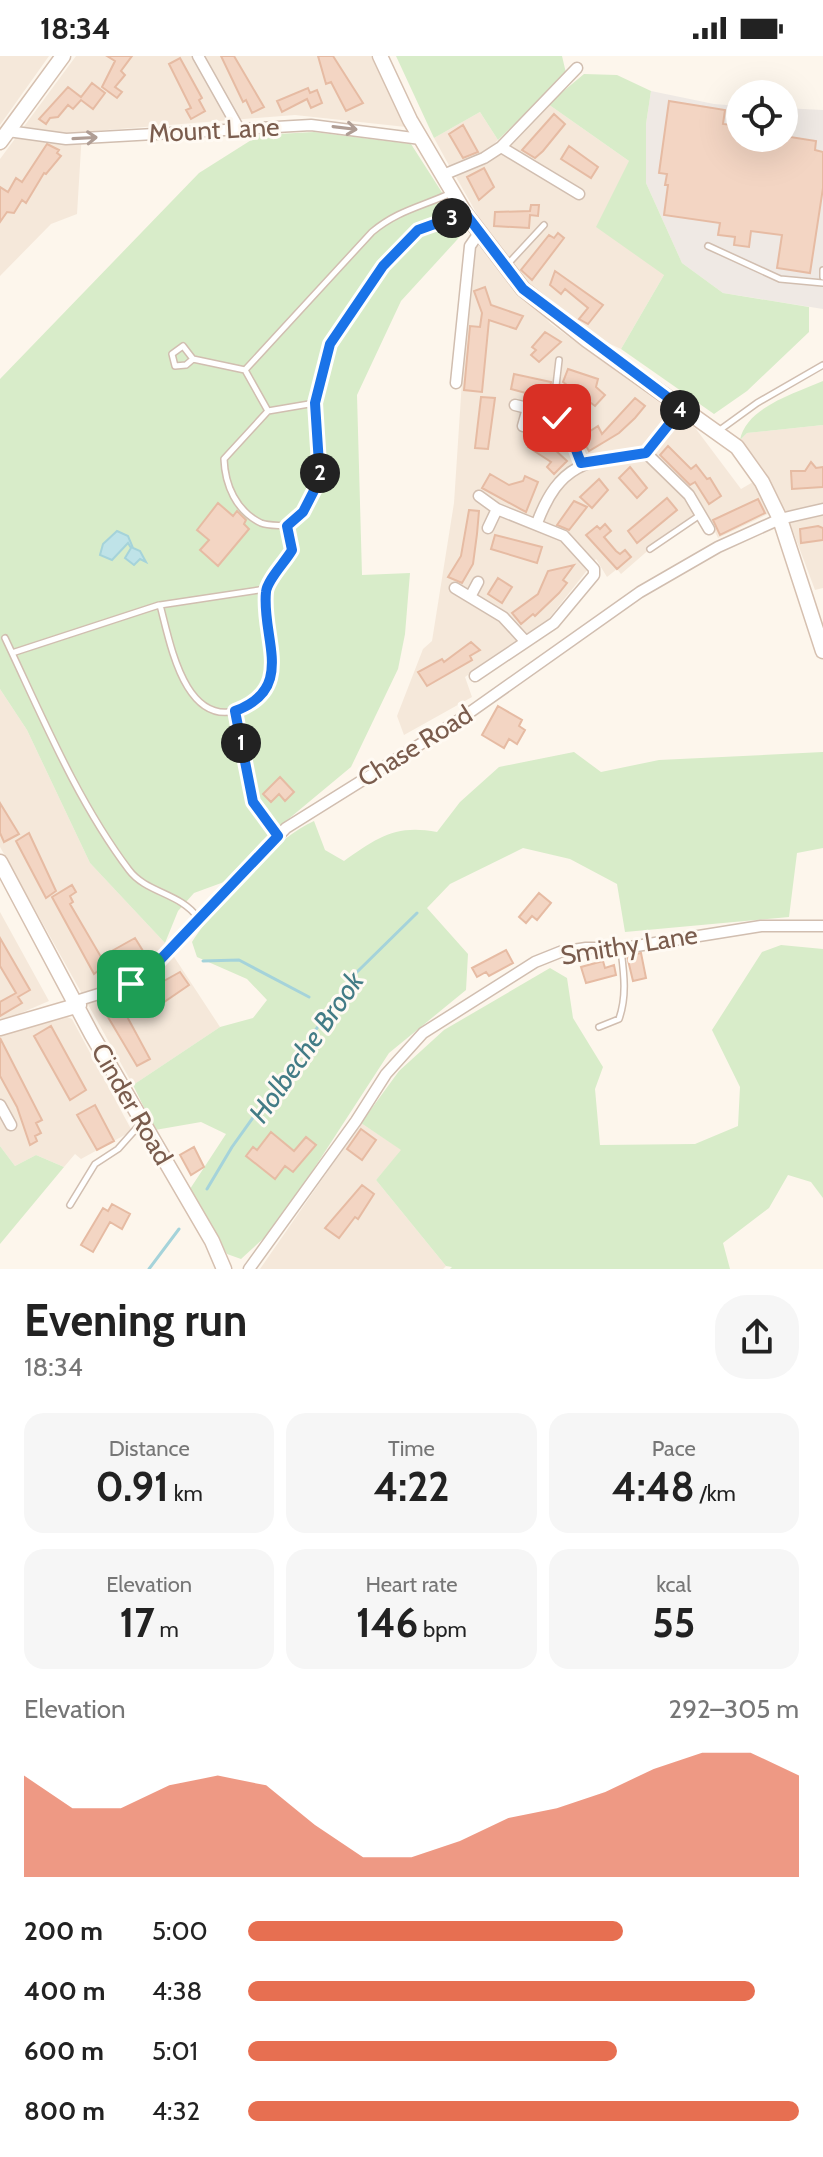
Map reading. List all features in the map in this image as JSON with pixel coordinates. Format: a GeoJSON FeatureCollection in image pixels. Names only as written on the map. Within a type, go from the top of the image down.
{"type":"FeatureCollection","features":[{"type":"Feature","properties":{"kind":"street"},"geometry":{"type":"LineString","coordinates":[[4,136],[63,56]]}},
{"type":"Feature","properties":{"kind":"street"},"geometry":{"type":"LineString","coordinates":[[198,56],[239,129]]}},
{"type":"Feature","properties":{"kind":"street"},"geometry":{"type":"LineString","coordinates":[[380,56],[421,139],[452,192],[479,233],[523,289],[737,447],[762,482],[780,519],[823,651]]}},
{"type":"Feature","properties":{"kind":"street"},"geometry":{"type":"LineString","coordinates":[[443,175],[501,147],[577,68]]}},
{"type":"Feature","properties":{"kind":"street","name":"Mount Lane"},"geometry":{"type":"LineString","coordinates":[[4,136],[66,139],[311,125],[421,139]]}},
{"type":"Feature","properties":{"kind":"street"},"geometry":{"type":"LineString","coordinates":[[501,147],[579,194]]}},
{"type":"Feature","properties":{"kind":"street"},"geometry":{"type":"LineString","coordinates":[[456,383],[470,246],[479,233]]}},
{"type":"Feature","properties":{"kind":"street"},"geometry":{"type":"LineString","coordinates":[[515,405],[557,418],[568,429],[581,463]]}},
{"type":"Feature","properties":{"kind":"street"},"geometry":{"type":"LineString","coordinates":[[523,426],[528,408]]}},
{"type":"Feature","properties":{"kind":"street"},"geometry":{"type":"LineString","coordinates":[[537,523],[558,481],[581,463],[646,453],[682,408]]}},
{"type":"Feature","properties":{"kind":"street"},"geometry":{"type":"LineString","coordinates":[[646,453],[689,495],[709,529]]}},
{"type":"Feature","properties":{"kind":"street"},"geometry":{"type":"LineString","coordinates":[[475,676],[554,623],[594,575],[594,569],[564,536],[497,509],[479,496]]}},
{"type":"Feature","properties":{"kind":"street"},"geometry":{"type":"LineString","coordinates":[[488,528],[497,509]]}},
{"type":"Feature","properties":{"kind":"street","name":"Chase Road"},"geometry":{"type":"LineString","coordinates":[[77,1003],[131,984],[278,836],[390,760],[459,720],[651,585],[718,547],[780,519],[823,509]]}},
{"type":"Feature","properties":{"kind":"street"},"geometry":{"type":"LineString","coordinates":[[470,597],[478,582]]}},
{"type":"Feature","properties":{"kind":"street"},"geometry":{"type":"LineString","coordinates":[[455,588],[503,617],[525,641]]}},
{"type":"Feature","properties":{"kind":"street","name":"Cinder Road"},"geometry":{"type":"LineString","coordinates":[[0,862],[142,1122],[212,1241],[224,1269]]}},
{"type":"Feature","properties":{"kind":"street","name":"Smithy Lane"},"geometry":{"type":"LineString","coordinates":[[249,1269],[356,1121],[386,1074],[423,1033],[535,962],[560,952],[621,948],[761,926],[823,926]]}},
{"type":"Feature","properties":{"kind":"street"},"geometry":{"type":"LineString","coordinates":[[0,1028],[77,1003]]}},
{"type":"Feature","properties":{"kind":"street"},"geometry":{"type":"LineString","coordinates":[[0,1105],[11,1125]]}},
{"type":"Feature","properties":{"kind":"lane"},"geometry":{"type":"LineString","coordinates":[[245,370],[372,232],[396,213],[452,192]]}},
{"type":"Feature","properties":{"kind":"lane"},"geometry":{"type":"LineString","coordinates":[[315,403],[268,411],[224,459],[225,483],[237,501],[262,524],[287,526],[303,512],[320,479],[315,403],[330,344],[383,266],[418,230],[465,213]]}},
{"type":"Feature","properties":{"kind":"lane"},"geometry":{"type":"LineString","coordinates":[[506,266],[544,225]]}},
{"type":"Feature","properties":{"kind":"lane"},"geometry":{"type":"LineString","coordinates":[[708,246],[780,279],[823,283]]}},
{"type":"Feature","properties":{"kind":"lane"},"geometry":{"type":"LineString","coordinates":[[823,270],[823,277]]}},
{"type":"Feature","properties":{"kind":"lane"},"geometry":{"type":"LineString","coordinates":[[193,359],[186,365],[175,366],[172,354],[183,346],[193,359],[245,370],[268,411]]}},
{"type":"Feature","properties":{"kind":"lane"},"geometry":{"type":"LineString","coordinates":[[557,418],[554,403],[559,360]]}},
{"type":"Feature","properties":{"kind":"lane"},"geometry":{"type":"LineString","coordinates":[[717,433],[757,403],[823,365]]}},
{"type":"Feature","properties":{"kind":"lane"},"geometry":{"type":"LineString","coordinates":[[650,549],[700,515]]}},
{"type":"Feature","properties":{"kind":"lane"},"geometry":{"type":"LineString","coordinates":[[160,605],[188,691],[202,705],[235,711],[262,695],[271,678],[266,589],[292,550],[287,526]]}},
{"type":"Feature","properties":{"kind":"lane"},"geometry":{"type":"LineString","coordinates":[[12,653],[160,605],[266,589]]}},
{"type":"Feature","properties":{"kind":"lane"},"geometry":{"type":"LineString","coordinates":[[5,638],[52,737],[131,874],[179,898],[199,918]]}},
{"type":"Feature","properties":{"kind":"lane"},"geometry":{"type":"LineString","coordinates":[[235,711],[253,802],[278,836]]}},
{"type":"Feature","properties":{"kind":"lane"},"geometry":{"type":"LineString","coordinates":[[599,1027],[619,1019],[622,1010],[625,981],[621,948]]}},
{"type":"Feature","properties":{"kind":"lane"},"geometry":{"type":"LineString","coordinates":[[70,1205],[95,1164],[118,1149],[142,1122]]}},
{"type":"Feature","properties":{"kind":"shaded area"},"geometry":{"type":"Polygon","coordinates":[[[0,56],[49,56],[0,125],[0,56]]]}},
{"type":"Feature","properties":{"kind":"shaded area"},"geometry":{"type":"Polygon","coordinates":[[[76,56],[371,56],[406,127],[295,115],[82,132],[77,214],[51,224],[0,276],[0,159],[76,56]]]}},
{"type":"Feature","properties":{"kind":"shaded area"},"geometry":{"type":"Polygon","coordinates":[[[651,91],[726,105],[726,152],[798,152],[798,109],[823,110],[823,309],[723,293],[682,263],[646,183],[646,124],[651,91]]]}},
{"type":"Feature","properties":{"kind":"shaded area"},"geometry":{"type":"Polygon","coordinates":[[[548,104],[629,161],[664,275],[621,349],[595,337],[534,291],[490,237],[456,177],[506,148],[548,104]]]}},
{"type":"Feature","properties":{"kind":"shaded area"},"geometry":{"type":"Polygon","coordinates":[[[480,112],[498,140],[481,157],[451,169],[434,138],[480,112]]]}},
{"type":"Feature","properties":{"kind":"shaded area"},"geometry":{"type":"Polygon","coordinates":[[[477,244],[551,324],[696,429],[741,489],[753,482],[770,513],[718,538],[707,515],[675,527],[621,574],[617,569],[607,577],[596,559],[547,621],[465,677],[472,697],[404,735],[397,716],[423,649],[432,641],[454,503],[470,259],[477,244]]]}},
{"type":"Feature","properties":{"kind":"shaded area"},"geometry":{"type":"Polygon","coordinates":[[[823,425],[823,588],[815,590],[785,510],[757,461],[740,440],[747,433],[823,425]]]}},
{"type":"Feature","properties":{"kind":"shaded area"},"geometry":{"type":"Polygon","coordinates":[[[0,689],[27,730],[90,863],[165,943],[220,1027],[133,1085],[0,847],[0,689]]]}},
{"type":"Feature","properties":{"kind":"shaded area"},"geometry":{"type":"Polygon","coordinates":[[[0,912],[49,1001],[0,1022],[0,912]]]}},
{"type":"Feature","properties":{"kind":"shaded area"},"geometry":{"type":"Polygon","coordinates":[[[63,1015],[72,1019],[132,1131],[81,1159],[75,1154],[64,1167],[36,1155],[15,1166],[0,1146],[0,1036],[63,1015]]]}},
{"type":"Feature","properties":{"kind":"shaded area"},"geometry":{"type":"Polygon","coordinates":[[[361,1123],[402,1150],[376,1180],[446,1266],[443,1269],[260,1269],[361,1123]]]}},
{"type":"Feature","properties":{"kind":"green space"},"geometry":{"type":"Polygon","coordinates":[[[396,56],[562,56],[566,73],[498,140],[480,112],[434,138],[396,56]]]}},
{"type":"Feature","properties":{"kind":"green space"},"geometry":{"type":"Polygon","coordinates":[[[584,74],[617,75],[651,91],[646,124],[646,183],[682,263],[723,293],[809,307],[809,332],[747,391],[714,414],[621,349],[664,275],[596,227],[629,161],[548,104],[584,74]]]}},
{"type":"Feature","properties":{"kind":"green space"},"geometry":{"type":"Polygon","coordinates":[[[314,132],[411,144],[466,230],[401,301],[357,395],[362,575],[410,573],[405,634],[398,669],[351,767],[262,841],[224,882],[194,893],[178,911],[165,943],[90,863],[27,730],[0,689],[0,379],[199,173],[259,135],[314,132]]]}},
{"type":"Feature","properties":{"kind":"green space"},"geometry":{"type":"Polygon","coordinates":[[[823,381],[823,425],[747,433],[740,440],[744,428],[762,410],[823,381]]]}},
{"type":"Feature","properties":{"kind":"green space"},"geometry":{"type":"Polygon","coordinates":[[[574,752],[601,772],[659,760],[823,752],[823,848],[797,853],[789,917],[625,932],[617,884],[570,859],[523,848],[450,884],[427,908],[468,954],[466,990],[389,1053],[276,1227],[241,1259],[227,1254],[190,1189],[226,1134],[201,1122],[155,1130],[133,1085],[220,1027],[253,1018],[267,1000],[247,979],[197,957],[192,942],[264,857],[314,821],[325,850],[344,861],[387,835],[409,830],[437,832],[460,802],[499,767],[574,752]]]}},
{"type":"Feature","properties":{"kind":"green space"},"geometry":{"type":"Polygon","coordinates":[[[781,945],[823,949],[823,1198],[811,1182],[788,1175],[769,1208],[723,1243],[730,1269],[450,1269],[452,1267],[446,1266],[376,1180],[401,1150],[361,1123],[399,1071],[444,1030],[550,968],[567,978],[573,1018],[603,1067],[595,1089],[600,1145],[695,1144],[738,1126],[740,1087],[712,1030],[762,952],[781,945]]]}},
{"type":"Feature","properties":{"kind":"green space"},"geometry":{"type":"Polygon","coordinates":[[[0,1146],[15,1166],[36,1155],[64,1167],[0,1244],[0,1146]]]}},
{"type":"Feature","properties":{"kind":"water"},"geometry":{"type":"Polygon","coordinates":[[[117,531],[128,536],[133,548],[140,551],[146,562],[140,559],[134,565],[125,558],[131,548],[128,543],[112,560],[100,555],[103,544],[117,531]]]}},
{"type":"Feature","properties":{"kind":"building"},"geometry":{"type":"Polygon","coordinates":[[[107,56],[132,56],[121,71],[125,75],[115,87],[122,92],[117,98],[102,87],[115,61],[107,56]]]}},
{"type":"Feature","properties":{"kind":"building"},"geometry":{"type":"Polygon","coordinates":[[[221,56],[234,56],[264,107],[252,113],[246,100],[243,102],[221,56]]]}},
{"type":"Feature","properties":{"kind":"building"},"geometry":{"type":"Polygon","coordinates":[[[318,56],[333,56],[363,103],[346,111],[331,82],[326,84],[318,56]]]}},
{"type":"Feature","properties":{"kind":"building"},"geometry":{"type":"Polygon","coordinates":[[[180,58],[202,98],[199,100],[205,111],[191,119],[186,110],[191,108],[169,64],[180,58]]]}},
{"type":"Feature","properties":{"kind":"building"},"geometry":{"type":"Polygon","coordinates":[[[92,83],[105,93],[93,109],[81,100],[73,109],[68,105],[58,117],[50,118],[46,124],[39,119],[68,87],[81,97],[92,83]]]}},
{"type":"Feature","properties":{"kind":"building"},"geometry":{"type":"Polygon","coordinates":[[[308,88],[310,93],[317,90],[322,103],[311,108],[307,99],[282,112],[277,101],[308,88]]]}},
{"type":"Feature","properties":{"kind":"building"},"geometry":{"type":"Polygon","coordinates":[[[669,101],[725,110],[726,152],[798,152],[798,138],[816,141],[815,150],[823,152],[823,188],[810,273],[777,268],[782,235],[751,231],[749,247],[734,245],[735,237],[718,235],[720,223],[664,215],[667,174],[659,173],[669,101]]]}},
{"type":"Feature","properties":{"kind":"building"},"geometry":{"type":"Polygon","coordinates":[[[554,114],[565,124],[543,151],[535,158],[522,150],[554,114]]]}},
{"type":"Feature","properties":{"kind":"building"},"geometry":{"type":"Polygon","coordinates":[[[463,125],[478,152],[463,158],[449,134],[463,125]]]}},
{"type":"Feature","properties":{"kind":"building"},"geometry":{"type":"Polygon","coordinates":[[[47,144],[59,150],[57,153],[61,156],[44,173],[26,203],[22,200],[14,213],[7,212],[0,222],[0,187],[8,192],[16,178],[22,182],[47,144]]]}},
{"type":"Feature","properties":{"kind":"building"},"geometry":{"type":"Polygon","coordinates":[[[569,146],[598,167],[591,178],[561,159],[569,146]]]}},
{"type":"Feature","properties":{"kind":"building"},"geometry":{"type":"Polygon","coordinates":[[[484,168],[494,187],[479,200],[467,177],[484,168]]]}},
{"type":"Feature","properties":{"kind":"building"},"geometry":{"type":"Polygon","coordinates":[[[531,205],[539,205],[538,216],[530,215],[529,228],[494,226],[495,212],[530,211],[531,205]]]}},
{"type":"Feature","properties":{"kind":"building"},"geometry":{"type":"Polygon","coordinates":[[[558,233],[564,238],[532,280],[521,270],[549,235],[554,238],[558,233]]]}},
{"type":"Feature","properties":{"kind":"building"},"geometry":{"type":"Polygon","coordinates":[[[555,271],[603,305],[588,324],[579,319],[588,308],[565,289],[561,294],[550,285],[555,271]]]}},
{"type":"Feature","properties":{"kind":"building"},"geometry":{"type":"Polygon","coordinates":[[[485,287],[491,305],[523,316],[516,329],[489,320],[482,392],[464,390],[470,326],[480,327],[482,313],[474,291],[485,287]]]}},
{"type":"Feature","properties":{"kind":"building"},"geometry":{"type":"Polygon","coordinates":[[[545,332],[561,342],[539,362],[531,355],[536,350],[532,347],[545,332]]]}},
{"type":"Feature","properties":{"kind":"building"},"geometry":{"type":"Polygon","coordinates":[[[568,369],[598,379],[596,387],[605,395],[595,406],[563,382],[568,369]]]}},
{"type":"Feature","properties":{"kind":"building"},"geometry":{"type":"Polygon","coordinates":[[[514,374],[551,382],[548,399],[511,389],[514,374]]]}},
{"type":"Feature","properties":{"kind":"building"},"geometry":{"type":"Polygon","coordinates":[[[481,397],[495,398],[488,449],[475,448],[481,397]]]}},
{"type":"Feature","properties":{"kind":"building"},"geometry":{"type":"Polygon","coordinates":[[[635,398],[645,406],[635,418],[619,433],[589,451],[581,437],[598,426],[602,434],[635,398]]]}},
{"type":"Feature","properties":{"kind":"building"},"geometry":{"type":"Polygon","coordinates":[[[535,433],[555,444],[553,448],[567,461],[554,474],[547,467],[551,462],[528,447],[535,433]]]}},
{"type":"Feature","properties":{"kind":"building"},"geometry":{"type":"Polygon","coordinates":[[[668,446],[691,469],[696,465],[707,479],[710,478],[721,496],[709,504],[695,482],[690,485],[660,455],[668,446]]]}},
{"type":"Feature","properties":{"kind":"building"},"geometry":{"type":"Polygon","coordinates":[[[811,462],[816,468],[823,467],[823,487],[792,489],[791,471],[805,471],[811,462]]]}},
{"type":"Feature","properties":{"kind":"building"},"geometry":{"type":"Polygon","coordinates":[[[630,467],[647,488],[637,498],[619,478],[630,467]]]}},
{"type":"Feature","properties":{"kind":"building"},"geometry":{"type":"Polygon","coordinates":[[[490,474],[509,485],[523,481],[525,476],[538,482],[526,512],[482,488],[490,474]]]}},
{"type":"Feature","properties":{"kind":"building"},"geometry":{"type":"Polygon","coordinates":[[[599,479],[608,490],[592,508],[580,497],[599,479]]]}},
{"type":"Feature","properties":{"kind":"building"},"geometry":{"type":"Polygon","coordinates":[[[667,498],[677,510],[637,543],[628,531],[667,498]]]}},
{"type":"Feature","properties":{"kind":"building"},"geometry":{"type":"Polygon","coordinates":[[[758,499],[765,513],[720,535],[713,520],[758,499]]]}},
{"type":"Feature","properties":{"kind":"building"},"geometry":{"type":"Polygon","coordinates":[[[574,501],[587,507],[569,530],[557,525],[574,501]]]}},
{"type":"Feature","properties":{"kind":"building"},"geometry":{"type":"Polygon","coordinates":[[[218,503],[233,516],[237,511],[246,520],[244,524],[249,529],[218,566],[200,550],[209,540],[197,530],[218,503]]]}},
{"type":"Feature","properties":{"kind":"building"},"geometry":{"type":"Polygon","coordinates":[[[469,510],[479,511],[477,534],[473,564],[462,583],[448,577],[461,556],[469,510]]]}},
{"type":"Feature","properties":{"kind":"building"},"geometry":{"type":"Polygon","coordinates":[[[605,524],[611,531],[604,537],[620,554],[625,550],[631,557],[617,569],[586,535],[605,524]]]}},
{"type":"Feature","properties":{"kind":"building"},"geometry":{"type":"Polygon","coordinates":[[[823,528],[823,540],[801,543],[800,529],[823,528]]]}},
{"type":"Feature","properties":{"kind":"building"},"geometry":{"type":"Polygon","coordinates":[[[495,535],[542,547],[537,563],[491,549],[495,535]]]}},
{"type":"Feature","properties":{"kind":"building"},"geometry":{"type":"Polygon","coordinates":[[[574,565],[563,580],[567,583],[559,593],[535,616],[533,614],[521,624],[512,613],[538,594],[548,571],[574,565]]]}},
{"type":"Feature","properties":{"kind":"building"},"geometry":{"type":"Polygon","coordinates":[[[498,578],[512,587],[502,603],[488,594],[498,578]]]}},
{"type":"Feature","properties":{"kind":"building"},"geometry":{"type":"Polygon","coordinates":[[[471,642],[480,650],[470,656],[472,660],[427,686],[418,672],[442,659],[444,662],[471,642]]]}},
{"type":"Feature","properties":{"kind":"building"},"geometry":{"type":"Polygon","coordinates":[[[498,706],[522,720],[519,726],[525,730],[517,744],[509,739],[504,748],[482,735],[498,706]]]}},
{"type":"Feature","properties":{"kind":"building"},"geometry":{"type":"Polygon","coordinates":[[[280,777],[294,792],[285,801],[279,794],[271,802],[263,794],[280,777]]]}},
{"type":"Feature","properties":{"kind":"building"},"geometry":{"type":"Polygon","coordinates":[[[0,803],[19,834],[4,842],[0,833],[0,803]]]}},
{"type":"Feature","properties":{"kind":"building"},"geometry":{"type":"Polygon","coordinates":[[[29,833],[56,891],[46,898],[16,841],[29,833]]]}},
{"type":"Feature","properties":{"kind":"building"},"geometry":{"type":"Polygon","coordinates":[[[72,885],[76,892],[70,896],[73,902],[70,904],[101,957],[135,938],[143,951],[101,975],[98,971],[94,974],[52,897],[72,885]]]}},
{"type":"Feature","properties":{"kind":"building"},"geometry":{"type":"Polygon","coordinates":[[[539,893],[551,903],[537,920],[532,916],[526,923],[519,917],[539,893]]]}},
{"type":"Feature","properties":{"kind":"building"},"geometry":{"type":"Polygon","coordinates":[[[0,938],[30,990],[18,997],[22,1003],[0,1016],[0,1002],[16,993],[0,966],[0,938]]]}},
{"type":"Feature","properties":{"kind":"building"},"geometry":{"type":"Polygon","coordinates":[[[506,950],[513,963],[489,976],[486,972],[477,977],[472,968],[506,950]]]}},
{"type":"Feature","properties":{"kind":"building"},"geometry":{"type":"Polygon","coordinates":[[[641,953],[646,978],[633,981],[627,956],[641,953]]]}},
{"type":"Feature","properties":{"kind":"building"},"geometry":{"type":"Polygon","coordinates":[[[603,961],[605,968],[614,965],[616,975],[586,983],[581,967],[603,961]]]}},
{"type":"Feature","properties":{"kind":"building"},"geometry":{"type":"Polygon","coordinates":[[[180,972],[189,985],[148,1013],[137,996],[180,972]]]}},
{"type":"Feature","properties":{"kind":"building"},"geometry":{"type":"Polygon","coordinates":[[[117,998],[150,1059],[137,1066],[102,1007],[117,998]]]}},
{"type":"Feature","properties":{"kind":"building"},"geometry":{"type":"Polygon","coordinates":[[[51,1026],[86,1090],[70,1100],[34,1036],[51,1026]]]}},
{"type":"Feature","properties":{"kind":"building"},"geometry":{"type":"Polygon","coordinates":[[[0,1038],[42,1120],[36,1123],[41,1133],[35,1136],[37,1141],[30,1145],[17,1107],[0,1076],[0,1038]]]}},
{"type":"Feature","properties":{"kind":"building"},"geometry":{"type":"Polygon","coordinates":[[[95,1105],[114,1141],[97,1150],[77,1115],[95,1105]]]}},
{"type":"Feature","properties":{"kind":"building"},"geometry":{"type":"Polygon","coordinates":[[[361,1129],[376,1140],[362,1160],[347,1149],[361,1129]]]}},
{"type":"Feature","properties":{"kind":"building"},"geometry":{"type":"Polygon","coordinates":[[[271,1132],[294,1151],[306,1137],[316,1145],[293,1172],[285,1166],[275,1179],[246,1156],[253,1147],[257,1150],[271,1132]]]}},
{"type":"Feature","properties":{"kind":"building"},"geometry":{"type":"Polygon","coordinates":[[[194,1147],[204,1167],[191,1175],[180,1155],[194,1147]]]}},
{"type":"Feature","properties":{"kind":"building"},"geometry":{"type":"Polygon","coordinates":[[[362,1185],[374,1194],[358,1219],[355,1217],[339,1238],[325,1228],[362,1185]]]}},
{"type":"Feature","properties":{"kind":"building"},"geometry":{"type":"Polygon","coordinates":[[[112,1204],[130,1214],[122,1229],[110,1222],[93,1252],[81,1245],[103,1208],[108,1211],[112,1204]]]}},
{"type":"Feature","properties":{"kind":"waterway","name":"Holbeche Brook"},"geometry":{"type":"LineString","coordinates":[[207,1189],[232,1147],[357,972],[417,913]]}},
{"type":"Feature","properties":{"kind":"waterway"},"geometry":{"type":"LineString","coordinates":[[203,961],[239,960],[309,997]]}},
{"type":"Feature","properties":{"kind":"waterway","name":"Holbeche Brook"},"geometry":{"type":"LineString","coordinates":[[149,1269],[179,1229]]}},
{"type":"Feature","properties":{"kind":"route"},"geometry":{"type":"LineString","coordinates":[[131,984],[158,962],[278,836],[253,802],[235,711],[247,707],[262,695],[271,678],[266,589],[292,550],[287,526],[303,512],[320,479],[315,403],[330,344],[383,266],[418,230],[465,213],[523,289],[587,340],[682,408],[646,453],[581,463],[568,429],[557,418]]}}]}
